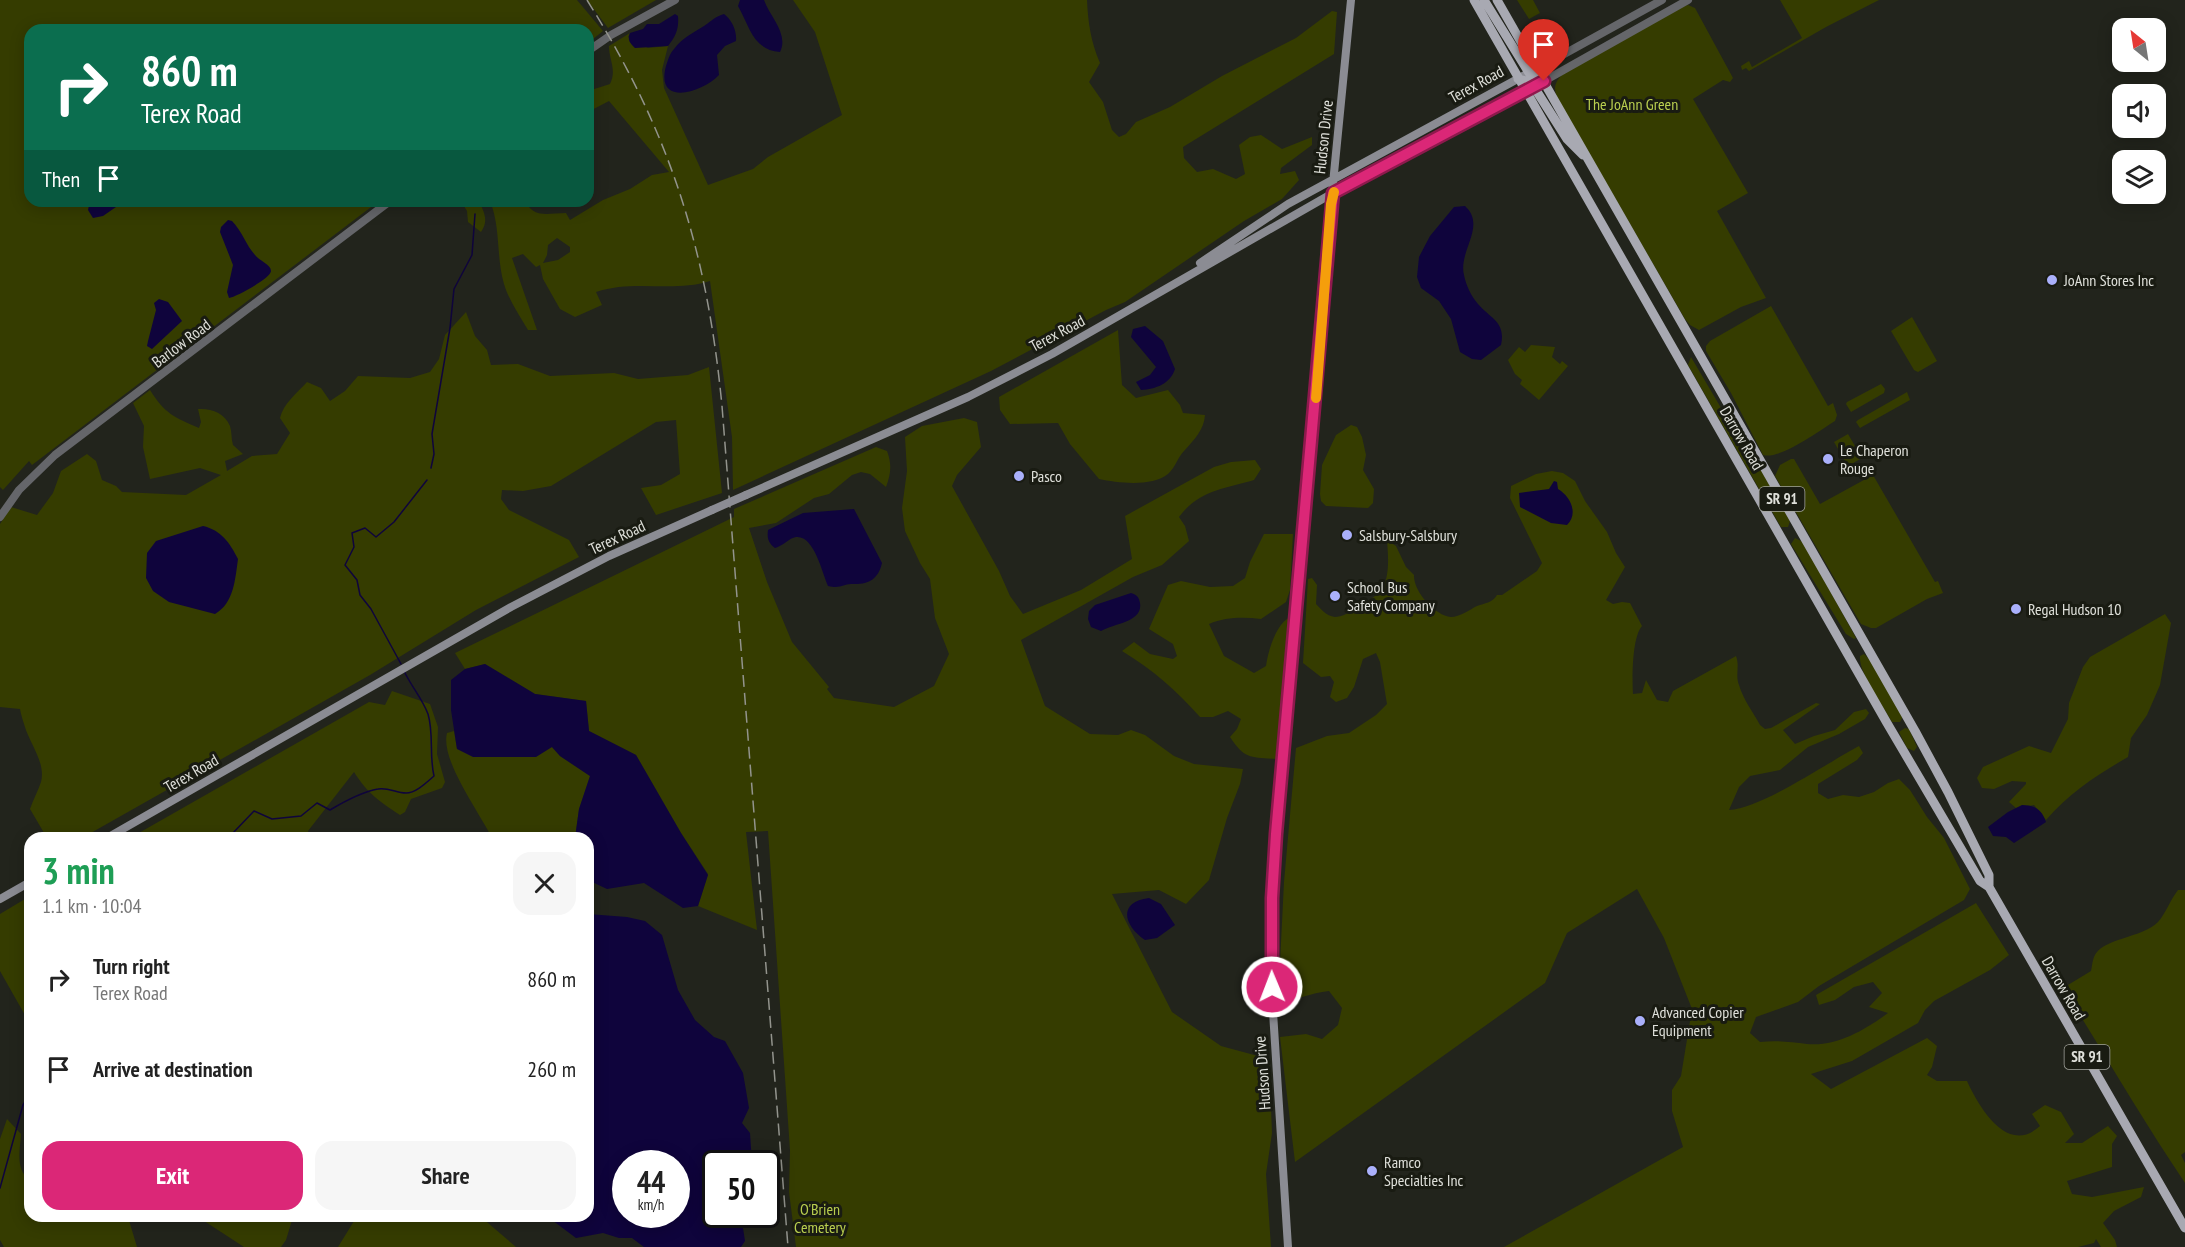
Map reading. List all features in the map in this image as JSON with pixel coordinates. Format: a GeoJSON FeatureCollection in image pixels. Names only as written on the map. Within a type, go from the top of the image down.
{"type":"FeatureCollection","features":[{"type":"Feature","properties":{"kind":"main road","name":"Hudson Drive"},"geometry":{"type":"LineString","coordinates":[[1288,1247],[1273,1012],[1272,898],[1350,0]]}},
{"type":"Feature","properties":{"kind":"main road","name":"Darrow Road"},"geometry":{"type":"LineString","coordinates":[[1474,0],[1518,79],[1529,89],[1891,730],[1980,881],[1989,887],[2185,1228]]}},
{"type":"Feature","properties":{"kind":"main road"},"geometry":{"type":"LineString","coordinates":[[1484,0],[1533,71]]}},
{"type":"Feature","properties":{"kind":"main road","name":"Darrow Road"},"geometry":{"type":"LineString","coordinates":[[1497,0],[1533,71],[1544,81],[1909,720],[1989,875],[1989,887]]}},
{"type":"Feature","properties":{"kind":"main road","name":"Terex Road"},"geometry":{"type":"LineString","coordinates":[[1156,294],[1261,220],[1334,177],[1533,71]]}},
{"type":"Feature","properties":{"kind":"main road","name":"Terex Road"},"geometry":{"type":"LineString","coordinates":[[118,832],[553,585],[712,510],[974,393],[1052,354],[1333,193],[1544,81]]}},
{"type":"Feature","properties":{"kind":"main road"},"geometry":{"type":"LineString","coordinates":[[1529,89],[1568,140],[1591,163]]}},
{"type":"Feature","properties":{"kind":"main road"},"geometry":{"type":"LineString","coordinates":[[1781,538],[1798,528]]}},
{"type":"Feature","properties":{"kind":"main road"},"geometry":{"type":"LineString","coordinates":[[1847,653],[1865,642]]}},
{"type":"Feature","properties":{"kind":"main road"},"geometry":{"type":"LineString","coordinates":[[1891,730],[1909,720]]}},
{"type":"Feature","properties":{"kind":"main road"},"geometry":{"type":"LineString","coordinates":[[1908,758],[1925,749]]}},
{"type":"Feature","properties":{"kind":"main road"},"geometry":{"type":"LineString","coordinates":[[0,899],[24,885]]}},
{"type":"Feature","properties":{"kind":"street"},"geometry":{"type":"LineString","coordinates":[[594,47],[610,35],[675,0]]}},
{"type":"Feature","properties":{"kind":"street","name":"Terex Road"},"geometry":{"type":"LineString","coordinates":[[1533,71],[1662,0]]}},
{"type":"Feature","properties":{"kind":"street","name":"Terex Road"},"geometry":{"type":"LineString","coordinates":[[1544,81],[1688,0]]}},
{"type":"Feature","properties":{"kind":"street","name":"Barlow Road"},"geometry":{"type":"LineString","coordinates":[[0,517],[20,490],[55,455],[382,207]]}},
{"type":"Feature","properties":{"kind":"green space"},"geometry":{"type":"Polygon","coordinates":[[[0,0],[577,0],[603,31],[594,38],[594,24],[24,24],[24,207],[371,207],[32,465],[29,461],[3,490],[0,487],[0,0]]]}},
{"type":"Feature","properties":{"kind":"green space"},"geometry":{"type":"Polygon","coordinates":[[[587,0],[656,0],[608,28],[587,0]]]}},
{"type":"Feature","properties":{"kind":"green space"},"geometry":{"type":"Polygon","coordinates":[[[793,0],[1087,0],[1090,32],[1100,63],[1089,82],[1103,102],[1112,130],[1119,137],[1126,134],[1136,122],[1170,107],[1222,76],[1296,38],[1332,11],[1337,12],[1334,54],[1183,147],[1184,158],[1197,172],[1213,169],[1236,179],[1245,174],[1239,145],[1250,137],[1261,135],[1282,149],[1312,137],[1312,145],[1281,168],[1280,174],[1295,171],[1299,180],[1282,199],[1244,221],[1125,302],[991,371],[733,490],[732,437],[710,281],[682,286],[625,286],[596,292],[602,305],[575,317],[560,309],[543,279],[540,265],[536,267],[523,254],[512,258],[537,330],[528,330],[504,284],[496,222],[492,207],[529,207],[537,213],[566,213],[570,220],[652,175],[669,172],[609,101],[594,109],[594,89],[610,84],[612,79],[613,70],[609,46],[630,33],[628,37],[648,48],[668,46],[662,70],[664,88],[708,185],[753,169],[768,157],[842,115],[815,32],[793,0]],[[557,238],[548,245],[543,263],[558,260],[570,252],[570,247],[557,238]]]}},
{"type":"Feature","properties":{"kind":"green space"},"geometry":{"type":"Polygon","coordinates":[[[1517,0],[1533,0],[1540,13],[1529,19],[1517,0]]]}},
{"type":"Feature","properties":{"kind":"green space"},"geometry":{"type":"Polygon","coordinates":[[[1780,0],[1879,0],[1749,71],[1746,68],[1742,70],[1741,66],[1749,61],[1752,67],[1802,38],[1780,0]]]}},
{"type":"Feature","properties":{"kind":"green space","name":"The JoAnn Green"},"geometry":{"type":"Polygon","coordinates":[[[1688,5],[1695,8],[1733,78],[1730,82],[1723,80],[1693,99],[1748,193],[1717,211],[1766,298],[1741,307],[1699,330],[1685,319],[1564,110],[1555,90],[1557,82],[1565,72],[1688,5]]]}},
{"type":"Feature","properties":{"kind":"green space"},"geometry":{"type":"Polygon","coordinates":[[[465,207],[482,207],[485,220],[481,232],[468,222],[465,207]]]}},
{"type":"Feature","properties":{"kind":"green space"},"geometry":{"type":"Polygon","coordinates":[[[1771,306],[1828,406],[1833,403],[1837,415],[1835,421],[1789,449],[1763,455],[1706,351],[1706,346],[1710,341],[1771,306]]]}},
{"type":"Feature","properties":{"kind":"green space"},"geometry":{"type":"Polygon","coordinates":[[[466,312],[475,336],[487,350],[491,365],[518,364],[550,376],[614,373],[638,379],[688,375],[709,367],[722,493],[656,515],[641,488],[661,485],[680,474],[676,420],[656,422],[551,486],[523,491],[502,490],[501,499],[509,510],[569,540],[579,557],[476,610],[370,675],[93,832],[43,832],[30,809],[41,782],[39,761],[20,709],[0,707],[0,524],[11,507],[37,515],[53,493],[61,471],[87,454],[96,461],[102,480],[116,486],[122,492],[186,495],[221,475],[200,468],[150,479],[143,447],[144,426],[133,403],[150,390],[160,405],[171,414],[199,428],[201,422],[198,409],[213,411],[228,421],[233,445],[243,454],[225,461],[227,471],[252,456],[277,454],[290,433],[280,418],[284,408],[307,382],[321,388],[330,401],[345,391],[358,376],[410,378],[430,372],[439,359],[445,335],[466,312]]]}},
{"type":"Feature","properties":{"kind":"green space"},"geometry":{"type":"Polygon","coordinates":[[[1912,317],[1937,361],[1918,372],[1914,370],[1891,331],[1912,317]]]}},
{"type":"Feature","properties":{"kind":"green space"},"geometry":{"type":"Polygon","coordinates":[[[1118,330],[1122,385],[1136,398],[1168,390],[1180,405],[1183,413],[1205,415],[1198,434],[1170,472],[1153,481],[1125,483],[1099,479],[1070,444],[1058,423],[1010,424],[1000,410],[999,397],[1118,330]]]}},
{"type":"Feature","properties":{"kind":"green space"},"geometry":{"type":"Polygon","coordinates":[[[1531,345],[1555,347],[1552,357],[1560,364],[1562,361],[1568,366],[1539,400],[1520,384],[1522,380],[1515,374],[1508,360],[1519,347],[1525,352],[1531,345]]]}},
{"type":"Feature","properties":{"kind":"green space"},"geometry":{"type":"Polygon","coordinates":[[[1691,357],[1724,413],[1739,431],[1790,521],[1788,527],[1781,527],[1688,365],[1691,357]]]}},
{"type":"Feature","properties":{"kind":"green space"},"geometry":{"type":"Polygon","coordinates":[[[1881,384],[1885,389],[1884,393],[1851,412],[1847,402],[1881,384]]]}},
{"type":"Feature","properties":{"kind":"green space"},"geometry":{"type":"Polygon","coordinates":[[[1907,392],[1910,400],[1860,428],[1856,422],[1858,420],[1907,392]]]}},
{"type":"Feature","properties":{"kind":"green space","name":"O'Brien Cemetery"},"geometry":{"type":"Polygon","coordinates":[[[964,418],[977,422],[981,447],[957,475],[952,486],[999,571],[1010,596],[1023,614],[1081,590],[1132,559],[1125,516],[1214,467],[1231,462],[1255,460],[1261,469],[1254,480],[1213,492],[1187,508],[1179,517],[1185,526],[1189,541],[1162,565],[1133,577],[1021,640],[1045,706],[1090,734],[1118,735],[1131,730],[1145,735],[1174,756],[1194,764],[1243,769],[1209,880],[1186,904],[1159,890],[1112,894],[1172,1012],[1221,1046],[1269,1059],[1272,1133],[1266,1174],[1271,1247],[796,1247],[789,1192],[790,1150],[768,831],[746,832],[757,930],[698,906],[708,874],[681,833],[636,755],[589,731],[586,701],[535,694],[485,664],[465,669],[455,653],[734,517],[734,509],[876,447],[887,451],[890,460],[886,487],[870,474],[861,472],[852,475],[829,494],[814,498],[776,523],[749,528],[767,582],[792,642],[829,687],[827,689],[834,698],[894,707],[934,686],[949,654],[935,618],[930,579],[905,531],[902,508],[907,471],[905,437],[922,426],[964,418]]]}},
{"type":"Feature","properties":{"kind":"green space"},"geometry":{"type":"Polygon","coordinates":[[[1351,425],[1357,427],[1362,437],[1366,455],[1363,470],[1374,489],[1373,503],[1368,508],[1326,506],[1321,501],[1320,494],[1322,465],[1336,435],[1351,425]]]}},
{"type":"Feature","properties":{"kind":"green space"},"geometry":{"type":"Polygon","coordinates":[[[1848,434],[1862,458],[1848,466],[1834,442],[1848,434]]]}},
{"type":"Feature","properties":{"kind":"green space"},"geometry":{"type":"Polygon","coordinates":[[[1794,459],[1820,504],[1873,475],[1935,582],[1938,581],[1943,593],[1927,599],[1876,628],[1861,624],[1775,476],[1780,465],[1794,459]]]}},
{"type":"Feature","properties":{"kind":"green space"},"geometry":{"type":"Polygon","coordinates":[[[1552,471],[1563,473],[1575,481],[1585,501],[1607,532],[1625,567],[1606,600],[1613,604],[1630,603],[1642,626],[1634,648],[1633,694],[1642,693],[1646,680],[1657,700],[1668,702],[1673,691],[1736,656],[1741,690],[1760,725],[1765,729],[1771,728],[1816,703],[1820,704],[1783,730],[1795,744],[1835,730],[1854,712],[1866,709],[1869,713],[1865,719],[1839,734],[1808,747],[1780,770],[1750,776],[1739,787],[1729,810],[1759,802],[1859,746],[1863,753],[1857,760],[1818,784],[1818,793],[1828,799],[1843,795],[1859,797],[1899,779],[1910,790],[1944,838],[1970,889],[1964,900],[1819,986],[1798,1002],[1756,1017],[1750,1033],[1760,1042],[1818,1044],[1850,1036],[1870,1025],[1888,1013],[1869,1007],[1882,993],[1873,982],[1854,987],[1835,1000],[1819,1005],[1816,995],[1976,903],[2009,955],[1990,970],[1934,1001],[1925,1010],[1918,1023],[1852,1061],[1811,1074],[1831,1089],[1927,1038],[1937,1046],[1932,1067],[1927,1075],[1937,1081],[1967,1081],[1987,1115],[2006,1132],[2016,1135],[2028,1134],[2040,1126],[2032,1114],[2045,1105],[2061,1112],[2074,1134],[2065,1143],[2082,1143],[2108,1126],[2117,1136],[2112,1144],[2112,1167],[2067,1181],[2072,1194],[2092,1197],[2144,1187],[2141,1197],[2114,1211],[2103,1223],[2117,1247],[2101,1247],[2096,1239],[2094,1243],[2078,1247],[1504,1247],[1683,1147],[1672,1111],[1672,1090],[1681,1076],[1692,1009],[1664,938],[1637,889],[1567,933],[1545,983],[1295,1162],[1280,1037],[1306,1034],[1322,1039],[1338,1025],[1342,1008],[1329,991],[1278,1003],[1284,882],[1296,748],[1327,736],[1349,733],[1376,715],[1387,704],[1380,662],[1376,653],[1363,659],[1354,687],[1347,698],[1336,702],[1330,697],[1334,682],[1330,676],[1321,677],[1303,663],[1308,579],[1312,578],[1317,585],[1316,604],[1326,614],[1335,617],[1354,610],[1375,596],[1383,587],[1388,570],[1387,540],[1396,546],[1406,567],[1414,575],[1417,588],[1426,602],[1445,616],[1461,615],[1491,601],[1497,595],[1502,595],[1537,571],[1542,563],[1510,498],[1511,486],[1536,474],[1552,471]]]}},
{"type":"Feature","properties":{"kind":"green space"},"geometry":{"type":"Polygon","coordinates":[[[1264,534],[1293,534],[1290,590],[1286,602],[1261,619],[1235,618],[1209,624],[1224,656],[1254,673],[1266,666],[1277,632],[1285,620],[1290,617],[1290,656],[1278,735],[1277,759],[1245,754],[1230,737],[1237,729],[1241,719],[1228,711],[1213,717],[1200,717],[1164,681],[1122,651],[1134,642],[1150,654],[1173,659],[1177,656],[1173,644],[1149,629],[1168,585],[1181,581],[1210,587],[1233,586],[1245,578],[1264,534]]]}},
{"type":"Feature","properties":{"kind":"green space"},"geometry":{"type":"Polygon","coordinates":[[[1795,538],[1803,542],[1856,638],[1846,634],[1791,544],[1795,538]]]}},
{"type":"Feature","properties":{"kind":"green space"},"geometry":{"type":"Polygon","coordinates":[[[2165,614],[2171,623],[2160,685],[2147,715],[2131,738],[2128,757],[2084,785],[2046,820],[2034,805],[2016,808],[2009,802],[2026,782],[2012,781],[1994,789],[1982,788],[1977,778],[1983,767],[2029,746],[2051,753],[2068,719],[2069,703],[2083,667],[2090,657],[2165,614]]]}},
{"type":"Feature","properties":{"kind":"green space"},"geometry":{"type":"Polygon","coordinates":[[[1864,654],[1872,662],[1903,716],[1900,722],[1892,722],[1867,680],[1860,663],[1860,656],[1864,654]]]}},
{"type":"Feature","properties":{"kind":"green space"},"geometry":{"type":"Polygon","coordinates":[[[392,691],[430,704],[438,727],[437,754],[445,782],[442,788],[411,799],[405,812],[400,815],[374,796],[354,772],[308,832],[141,832],[369,702],[385,705],[392,691]]]}},
{"type":"Feature","properties":{"kind":"green space"},"geometry":{"type":"Polygon","coordinates":[[[1905,728],[1909,729],[1917,747],[1914,751],[1907,748],[1899,732],[1905,728]]]}},
{"type":"Feature","properties":{"kind":"green space"},"geometry":{"type":"Polygon","coordinates":[[[454,731],[457,749],[552,747],[560,756],[590,776],[579,809],[576,832],[489,832],[462,786],[449,757],[446,744],[447,733],[454,731]]]}},
{"type":"Feature","properties":{"kind":"green space"},"geometry":{"type":"Polygon","coordinates":[[[2178,890],[2185,890],[2185,1152],[2181,1155],[2185,1163],[2185,1183],[2063,988],[2091,971],[2094,957],[2105,946],[2143,932],[2158,922],[2178,890]]]}},
{"type":"Feature","properties":{"kind":"green space"},"geometry":{"type":"Polygon","coordinates":[[[24,900],[24,1013],[0,971],[0,914],[24,900]]]}},
{"type":"Feature","properties":{"kind":"green space"},"geometry":{"type":"Polygon","coordinates":[[[7,1119],[21,1134],[20,1165],[24,1174],[24,1222],[130,1222],[137,1247],[4,1247],[0,1240],[0,1139],[7,1119]]]}},
{"type":"Feature","properties":{"kind":"green space"},"geometry":{"type":"Polygon","coordinates":[[[206,1222],[291,1222],[286,1240],[281,1247],[244,1247],[206,1222]]]}},
{"type":"Feature","properties":{"kind":"green space"},"geometry":{"type":"Polygon","coordinates":[[[353,1222],[487,1222],[516,1247],[338,1247],[353,1222]]]}},
{"type":"Feature","properties":{"kind":"shaded area"},"geometry":{"type":"Polygon","coordinates":[[[740,0],[764,0],[780,32],[782,45],[780,52],[764,47],[753,36],[738,6],[740,0]]]}},
{"type":"Feature","properties":{"kind":"shaded area"},"geometry":{"type":"Polygon","coordinates":[[[675,14],[678,16],[677,29],[668,46],[635,48],[630,43],[630,33],[643,29],[647,24],[659,24],[675,14]]]}},
{"type":"Feature","properties":{"kind":"shaded area"},"geometry":{"type":"Polygon","coordinates":[[[724,14],[733,26],[736,41],[725,46],[717,55],[719,75],[692,91],[673,92],[667,87],[664,79],[669,57],[688,36],[724,14]]]}},
{"type":"Feature","properties":{"kind":"shaded area"},"geometry":{"type":"Polygon","coordinates":[[[1465,206],[1471,214],[1473,230],[1463,266],[1465,279],[1475,301],[1499,326],[1502,337],[1501,345],[1481,360],[1472,359],[1460,352],[1451,319],[1439,301],[1421,288],[1417,277],[1419,257],[1430,236],[1454,207],[1465,206]]]}},
{"type":"Feature","properties":{"kind":"shaded area"},"geometry":{"type":"Polygon","coordinates":[[[89,207],[116,207],[103,216],[93,218],[89,207]]]}},
{"type":"Feature","properties":{"kind":"shaded area"},"geometry":{"type":"Polygon","coordinates":[[[228,220],[232,221],[252,251],[269,266],[271,271],[260,282],[229,298],[227,292],[233,265],[220,232],[221,227],[228,220]]]}},
{"type":"Feature","properties":{"kind":"shaded area"},"geometry":{"type":"Polygon","coordinates":[[[159,299],[168,302],[182,321],[152,349],[147,346],[156,310],[154,303],[159,299]]]}},
{"type":"Feature","properties":{"kind":"shaded area"},"geometry":{"type":"Polygon","coordinates":[[[1145,326],[1163,341],[1175,369],[1162,385],[1141,390],[1136,382],[1150,375],[1156,367],[1131,337],[1133,329],[1145,326]]]}},
{"type":"Feature","properties":{"kind":"shaded area"},"geometry":{"type":"Polygon","coordinates":[[[1554,481],[1572,505],[1571,520],[1567,525],[1551,523],[1520,507],[1519,493],[1549,489],[1554,481]]]}},
{"type":"Feature","properties":{"kind":"shaded area"},"geometry":{"type":"Polygon","coordinates":[[[854,509],[882,563],[878,574],[867,582],[839,587],[828,586],[808,542],[796,537],[775,548],[768,540],[768,530],[803,513],[854,509]]]}},
{"type":"Feature","properties":{"kind":"shaded area"},"geometry":{"type":"Polygon","coordinates":[[[203,526],[224,538],[238,559],[230,597],[215,614],[169,602],[153,591],[146,578],[147,553],[156,541],[203,526]]]}},
{"type":"Feature","properties":{"kind":"shaded area"},"geometry":{"type":"Polygon","coordinates":[[[1131,593],[1137,596],[1140,603],[1140,609],[1133,618],[1101,631],[1091,627],[1088,619],[1089,611],[1095,605],[1131,593]]]}},
{"type":"Feature","properties":{"kind":"shaded area"},"geometry":{"type":"Polygon","coordinates":[[[485,664],[535,694],[586,701],[589,731],[636,755],[708,875],[698,906],[683,908],[644,883],[607,889],[594,883],[594,832],[576,832],[579,809],[590,776],[560,756],[552,747],[536,757],[473,757],[457,749],[451,710],[451,680],[465,669],[485,664]]]}},
{"type":"Feature","properties":{"kind":"shaded area"},"geometry":{"type":"Polygon","coordinates":[[[2022,805],[2037,809],[2046,822],[2014,843],[2006,837],[1993,836],[1988,827],[2022,805]]]}},
{"type":"Feature","properties":{"kind":"shaded area"},"geometry":{"type":"Polygon","coordinates":[[[1149,898],[1161,904],[1175,925],[1157,938],[1145,940],[1132,928],[1127,915],[1132,904],[1149,898]]]}},
{"type":"Feature","properties":{"kind":"shaded area"},"geometry":{"type":"Polygon","coordinates":[[[594,914],[645,921],[662,935],[678,990],[695,1020],[714,1037],[725,1041],[743,1073],[749,1108],[742,1123],[750,1133],[751,1150],[702,1150],[702,1228],[743,1228],[745,1241],[741,1247],[644,1247],[632,1238],[619,1238],[603,1233],[576,1238],[555,1222],[594,1222],[594,914]]]}},
{"type":"Feature","properties":{"kind":"waterway"},"geometry":{"type":"LineString","coordinates":[[431,468],[434,454],[432,434],[450,328],[454,289],[472,255],[475,214]]}},
{"type":"Feature","properties":{"kind":"waterway"},"geometry":{"type":"LineString","coordinates":[[401,664],[371,609],[360,595],[357,580],[345,565],[354,547],[352,533],[365,528],[376,537],[394,522],[427,480]]}},
{"type":"Feature","properties":{"kind":"waterway"},"geometry":{"type":"LineString","coordinates":[[234,832],[254,811],[272,819],[301,816],[317,803],[330,810],[353,797],[372,790],[385,789],[406,793],[414,791],[434,776],[428,714],[404,671]]}},
{"type":"Feature","properties":{"kind":"waterway"},"geometry":{"type":"LineString","coordinates":[[0,1188],[24,1103]]}},
{"type":"Feature","properties":{"kind":"railway"},"geometry":{"type":"LineString","coordinates":[[587,0],[641,97],[680,194],[695,244],[715,349],[722,406],[788,1247]]}},
{"type":"Feature","properties":{"kind":"slow traffic"},"geometry":{"type":"LineString","coordinates":[[1316,398],[1329,224],[1334,192]]}},
{"type":"Feature","properties":{"kind":"place","name":"JoAnn Stores Inc"},"geometry":{"type":"Point","coordinates":[2052,280]}},
{"type":"Feature","properties":{"kind":"place","name":"Le Chaperon Rouge"},"geometry":{"type":"Point","coordinates":[1828,459]}},
{"type":"Feature","properties":{"kind":"place","name":"Pasco"},"geometry":{"type":"Point","coordinates":[1019,476]}},
{"type":"Feature","properties":{"kind":"place","name":"Salsbury-Salsbury"},"geometry":{"type":"Point","coordinates":[1347,535]}},
{"type":"Feature","properties":{"kind":"place","name":"School Bus Safety Company"},"geometry":{"type":"Point","coordinates":[1335,596]}},
{"type":"Feature","properties":{"kind":"place","name":"Regal Hudson 10"},"geometry":{"type":"Point","coordinates":[2016,609]}},
{"type":"Feature","properties":{"kind":"place","name":"Advanced Copier Equipment"},"geometry":{"type":"Point","coordinates":[1640,1021]}},
{"type":"Feature","properties":{"kind":"place","name":"Ramco Specialties Inc"},"geometry":{"type":"Point","coordinates":[1372,1171]}},
{"type":"Feature","properties":{"kind":"route"},"geometry":{"type":"LineString","coordinates":[[1272,987],[1272,898],[1276,834],[1333,193],[1544,81]]}}]}
